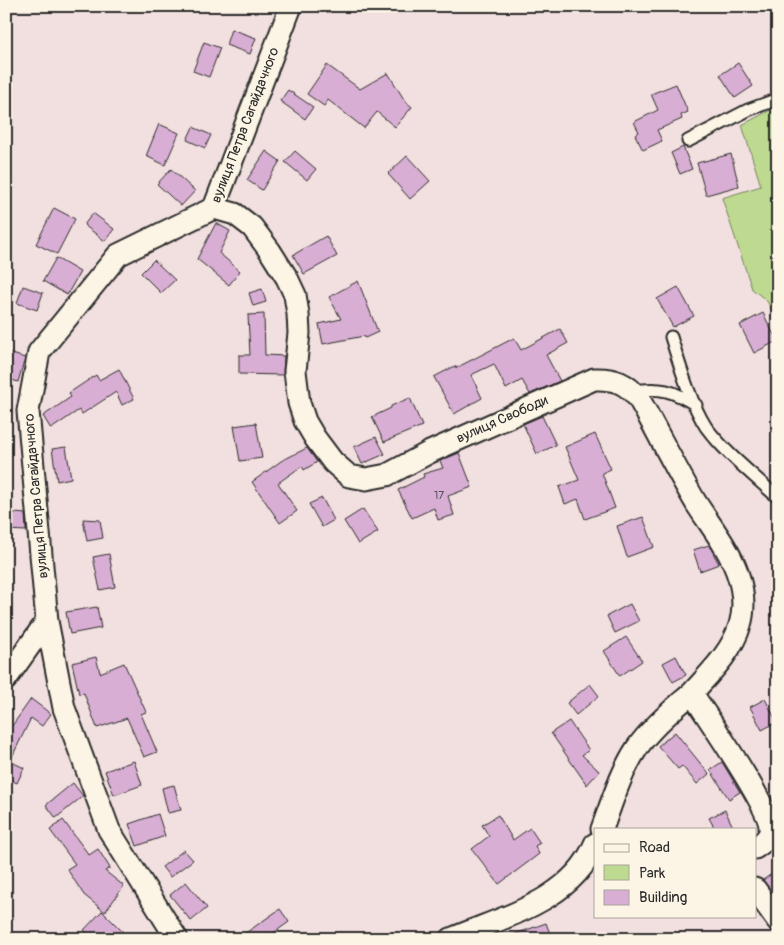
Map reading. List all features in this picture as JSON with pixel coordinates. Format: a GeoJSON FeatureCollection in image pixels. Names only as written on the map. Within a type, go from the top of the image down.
{"type":"FeatureCollection","features":[{"type":"Feature","properties":{"kind":"street","name":"вулиця Петра Сагайдачного"},"geometry":{"type":"LineString","coordinates":[[177,939],[109,830],[64,708],[47,621],[28,411],[39,352],[118,255],[214,208],[291,6]]}},
{"type":"Feature","properties":{"kind":"street","name":"вулиця Свободи"},"geometry":{"type":"LineString","coordinates":[[214,208],[235,214],[252,227],[276,259],[287,278],[295,295],[298,314],[299,333],[295,372],[299,403],[305,421],[315,438],[333,462],[349,476],[366,479],[387,475],[430,452],[594,379],[604,378],[621,382],[633,391]]}},
{"type":"Feature","properties":{"kind":"street"},"geometry":{"type":"LineString","coordinates":[[602,828],[626,770],[638,747],[676,706],[692,693],[725,654],[736,635],[742,613],[741,588],[733,564],[633,391]]}},
{"type":"Feature","properties":{"kind":"street"},"geometry":{"type":"LineString","coordinates":[[6,679],[47,621]]}},
{"type":"Feature","properties":{"kind":"street"},"geometry":{"type":"LineString","coordinates":[[692,693],[739,766],[768,817],[769,835],[764,842],[756,847]]}},
{"type":"Feature","properties":{"kind":"street"},"geometry":{"type":"LineString","coordinates":[[451,939],[529,906],[550,894],[570,881],[578,873],[590,856],[594,846]]}},
{"type":"Feature","properties":{"kind":"street"},"geometry":{"type":"LineString","coordinates":[[756,890],[778,921]]}},
{"type":"Feature","properties":{"kind":"lane"},"geometry":{"type":"LineString","coordinates":[[688,141],[755,107],[778,99]]}},
{"type":"Feature","properties":{"kind":"lane"},"geometry":{"type":"LineString","coordinates":[[671,336],[679,365],[705,425],[778,498]]}},
{"type":"Feature","properties":{"kind":"lane"},"geometry":{"type":"LineString","coordinates":[[633,391],[652,388],[664,390],[678,394],[696,405]]}},
{"type":"Feature","properties":{"kind":"green space"},"geometry":{"type":"Polygon","coordinates":[[[778,106],[778,323],[767,301],[752,289],[722,198],[761,186],[742,125],[778,106]]]}},
{"type":"Feature","properties":{"kind":"building"},"geometry":{"type":"Polygon","coordinates":[[[231,29],[256,38],[250,54],[226,45],[231,29]]]}},
{"type":"Feature","properties":{"kind":"building"},"geometry":{"type":"Polygon","coordinates":[[[204,42],[220,48],[209,77],[193,71],[204,42]]]}},
{"type":"Feature","properties":{"kind":"building"},"geometry":{"type":"Polygon","coordinates":[[[738,63],[753,86],[735,98],[720,75],[738,63]]]}},
{"type":"Feature","properties":{"kind":"building"},"geometry":{"type":"Polygon","coordinates":[[[327,65],[360,89],[388,73],[405,101],[412,107],[395,127],[377,112],[364,128],[328,100],[324,106],[307,94],[327,65]]]}},
{"type":"Feature","properties":{"kind":"building"},"geometry":{"type":"Polygon","coordinates":[[[676,84],[688,112],[681,115],[682,119],[657,130],[662,141],[643,150],[635,135],[639,132],[634,122],[658,110],[651,94],[676,84]]]}},
{"type":"Feature","properties":{"kind":"building"},"geometry":{"type":"Polygon","coordinates":[[[288,90],[313,107],[305,119],[280,101],[288,90]]]}},
{"type":"Feature","properties":{"kind":"building"},"geometry":{"type":"Polygon","coordinates":[[[159,124],[179,133],[165,165],[146,156],[159,124]]]}},
{"type":"Feature","properties":{"kind":"building"},"geometry":{"type":"Polygon","coordinates":[[[193,127],[211,135],[205,148],[187,140],[193,127]]]}},
{"type":"Feature","properties":{"kind":"building"},"geometry":{"type":"Polygon","coordinates":[[[683,147],[692,169],[680,174],[671,153],[683,147]]]}},
{"type":"Feature","properties":{"kind":"building"},"geometry":{"type":"Polygon","coordinates":[[[266,151],[280,161],[262,190],[247,180],[266,151]]]}},
{"type":"Feature","properties":{"kind":"building"},"geometry":{"type":"Polygon","coordinates":[[[295,151],[316,169],[307,180],[285,162],[295,151]]]}},
{"type":"Feature","properties":{"kind":"building"},"geometry":{"type":"Polygon","coordinates":[[[731,154],[739,186],[706,195],[697,163],[731,154]]]}},
{"type":"Feature","properties":{"kind":"building"},"geometry":{"type":"Polygon","coordinates":[[[407,156],[430,181],[410,199],[388,174],[407,156]]]}},
{"type":"Feature","properties":{"kind":"building"},"geometry":{"type":"Polygon","coordinates":[[[171,169],[195,191],[181,206],[157,184],[171,169]]]}},
{"type":"Feature","properties":{"kind":"building"},"geometry":{"type":"Polygon","coordinates":[[[54,208],[75,219],[57,254],[36,244],[54,208]]]}},
{"type":"Feature","properties":{"kind":"building"},"geometry":{"type":"Polygon","coordinates":[[[93,213],[114,229],[105,241],[84,225],[93,213]]]}},
{"type":"Feature","properties":{"kind":"building"},"geometry":{"type":"Polygon","coordinates":[[[216,223],[230,231],[219,253],[240,271],[229,285],[197,259],[216,223]]]}},
{"type":"Feature","properties":{"kind":"building"},"geometry":{"type":"Polygon","coordinates":[[[326,236],[337,256],[304,274],[293,255],[326,236]]]}},
{"type":"Feature","properties":{"kind":"building"},"geometry":{"type":"Polygon","coordinates":[[[56,258],[80,272],[67,295],[43,281],[56,258]]]}},
{"type":"Feature","properties":{"kind":"building"},"geometry":{"type":"Polygon","coordinates":[[[154,260],[175,280],[161,293],[141,273],[154,260]]]}},
{"type":"Feature","properties":{"kind":"building"},"geometry":{"type":"Polygon","coordinates":[[[358,281],[378,332],[365,338],[364,336],[323,344],[319,324],[341,319],[329,297],[358,281]]]}},
{"type":"Feature","properties":{"kind":"building"},"geometry":{"type":"Polygon","coordinates":[[[23,286],[43,293],[37,310],[17,303],[23,286]]]}},
{"type":"Feature","properties":{"kind":"building"},"geometry":{"type":"Polygon","coordinates":[[[678,287],[694,316],[673,327],[657,299],[678,287]]]}},
{"type":"Feature","properties":{"kind":"building"},"geometry":{"type":"Polygon","coordinates":[[[262,289],[266,302],[253,306],[249,293],[262,289]]]}},
{"type":"Feature","properties":{"kind":"building"},"geometry":{"type":"Polygon","coordinates":[[[763,313],[777,341],[754,353],[740,325],[763,313]]]}},
{"type":"Feature","properties":{"kind":"building"},"geometry":{"type":"Polygon","coordinates":[[[264,314],[265,355],[284,356],[283,375],[239,374],[239,355],[250,355],[248,315],[264,314]]]}},
{"type":"Feature","properties":{"kind":"building"},"geometry":{"type":"Polygon","coordinates":[[[560,329],[568,343],[546,355],[560,381],[530,394],[522,380],[506,389],[494,364],[471,375],[482,398],[454,414],[434,377],[455,366],[456,368],[514,338],[521,350],[560,329]]]}},
{"type":"Feature","properties":{"kind":"building"},"geometry":{"type":"Polygon","coordinates":[[[6,352],[25,358],[18,382],[6,378],[6,352]]]}},
{"type":"Feature","properties":{"kind":"building"},"geometry":{"type":"Polygon","coordinates":[[[119,369],[134,399],[122,405],[116,392],[82,414],[79,410],[51,429],[43,416],[71,397],[69,393],[96,375],[99,380],[119,369]]]}},
{"type":"Feature","properties":{"kind":"building"},"geometry":{"type":"Polygon","coordinates":[[[410,398],[422,426],[384,442],[372,417],[410,398]]]}},
{"type":"Feature","properties":{"kind":"building"},"geometry":{"type":"Polygon","coordinates":[[[542,416],[556,445],[537,454],[523,424],[542,416]]]}},
{"type":"Feature","properties":{"kind":"building"},"geometry":{"type":"Polygon","coordinates":[[[256,423],[262,458],[240,461],[234,426],[256,423]]]}},
{"type":"Feature","properties":{"kind":"building"},"geometry":{"type":"Polygon","coordinates":[[[595,434],[611,469],[602,473],[615,508],[585,519],[578,499],[565,504],[559,487],[579,480],[565,447],[595,434]]]}},
{"type":"Feature","properties":{"kind":"building"},"geometry":{"type":"Polygon","coordinates":[[[376,437],[385,454],[362,464],[354,447],[376,437]]]}},
{"type":"Feature","properties":{"kind":"building"},"geometry":{"type":"Polygon","coordinates":[[[66,447],[71,478],[57,481],[52,449],[66,447]]]}},
{"type":"Feature","properties":{"kind":"building"},"geometry":{"type":"Polygon","coordinates":[[[307,448],[317,462],[304,470],[302,466],[278,483],[297,511],[280,523],[252,482],[281,461],[307,448]]]}},
{"type":"Feature","properties":{"kind":"building"},"geometry":{"type":"Polygon","coordinates":[[[459,453],[472,487],[448,496],[454,515],[438,520],[434,508],[412,518],[398,490],[424,477],[423,474],[443,468],[440,461],[459,453]]]}},
{"type":"Feature","properties":{"kind":"building"},"geometry":{"type":"Polygon","coordinates":[[[322,498],[334,520],[322,527],[309,504],[322,498]]]}},
{"type":"Feature","properties":{"kind":"building"},"geometry":{"type":"Polygon","coordinates":[[[363,509],[378,532],[358,544],[344,521],[363,509]]]}},
{"type":"Feature","properties":{"kind":"building"},"geometry":{"type":"Polygon","coordinates":[[[6,512],[25,514],[26,531],[6,530],[6,512]]]}},
{"type":"Feature","properties":{"kind":"building"},"geometry":{"type":"Polygon","coordinates":[[[643,517],[654,547],[627,557],[617,526],[643,517]]]}},
{"type":"Feature","properties":{"kind":"building"},"geometry":{"type":"Polygon","coordinates":[[[83,519],[100,520],[103,538],[87,541],[83,519]]]}},
{"type":"Feature","properties":{"kind":"building"},"geometry":{"type":"Polygon","coordinates":[[[709,545],[719,564],[700,571],[693,550],[709,545]]]}},
{"type":"Feature","properties":{"kind":"building"},"geometry":{"type":"Polygon","coordinates":[[[109,554],[115,587],[100,590],[93,557],[109,554]]]}},
{"type":"Feature","properties":{"kind":"building"},"geometry":{"type":"Polygon","coordinates":[[[630,604],[639,621],[615,633],[607,616],[630,604]]]}},
{"type":"Feature","properties":{"kind":"building"},"geometry":{"type":"Polygon","coordinates":[[[97,607],[101,628],[70,634],[66,612],[97,607]]]}},
{"type":"Feature","properties":{"kind":"building"},"geometry":{"type":"Polygon","coordinates":[[[626,637],[642,661],[620,676],[604,651],[626,637]]]}},
{"type":"Feature","properties":{"kind":"building"},"geometry":{"type":"Polygon","coordinates":[[[676,656],[686,675],[673,682],[663,663],[676,656]]]}},
{"type":"Feature","properties":{"kind":"building"},"geometry":{"type":"Polygon","coordinates":[[[96,657],[100,673],[124,663],[146,712],[141,714],[157,752],[144,757],[127,718],[97,728],[84,693],[79,694],[72,663],[96,657]]]}},
{"type":"Feature","properties":{"kind":"building"},"geometry":{"type":"Polygon","coordinates":[[[590,684],[599,696],[576,715],[567,703],[590,684]]]}},
{"type":"Feature","properties":{"kind":"building"},"geometry":{"type":"Polygon","coordinates":[[[31,699],[51,714],[42,726],[31,718],[10,761],[24,768],[17,783],[6,778],[6,724],[12,726],[31,699]]]}},
{"type":"Feature","properties":{"kind":"building"},"geometry":{"type":"Polygon","coordinates":[[[765,699],[777,722],[762,730],[750,707],[765,699]]]}},
{"type":"Feature","properties":{"kind":"building"},"geometry":{"type":"Polygon","coordinates":[[[569,721],[589,750],[582,755],[599,771],[587,785],[551,733],[569,721]]]}},
{"type":"Feature","properties":{"kind":"building"},"geometry":{"type":"Polygon","coordinates":[[[675,732],[709,774],[697,784],[682,766],[678,769],[658,746],[675,732]]]}},
{"type":"Feature","properties":{"kind":"building"},"geometry":{"type":"Polygon","coordinates":[[[134,761],[142,785],[114,795],[105,771],[134,761]]]}},
{"type":"Feature","properties":{"kind":"building"},"geometry":{"type":"Polygon","coordinates":[[[722,762],[740,792],[729,799],[710,770],[722,762]]]}},
{"type":"Feature","properties":{"kind":"building"},"geometry":{"type":"Polygon","coordinates":[[[73,783],[83,796],[56,818],[46,805],[73,783]]]}},
{"type":"Feature","properties":{"kind":"building"},"geometry":{"type":"Polygon","coordinates":[[[174,785],[181,810],[168,813],[162,788],[174,785]]]}},
{"type":"Feature","properties":{"kind":"building"},"geometry":{"type":"Polygon","coordinates":[[[725,810],[734,828],[714,828],[709,818],[725,810]]]}},
{"type":"Feature","properties":{"kind":"building"},"geometry":{"type":"Polygon","coordinates":[[[158,814],[165,836],[137,846],[129,824],[158,814]]]}},
{"type":"Feature","properties":{"kind":"building"},"geometry":{"type":"Polygon","coordinates":[[[498,815],[513,840],[530,828],[540,843],[535,846],[539,854],[499,884],[472,849],[489,836],[482,825],[498,815]]]}},
{"type":"Feature","properties":{"kind":"building"},"geometry":{"type":"Polygon","coordinates":[[[63,820],[89,855],[98,849],[110,868],[105,871],[124,886],[105,912],[84,895],[67,869],[75,864],[50,830],[63,820]]]}},
{"type":"Feature","properties":{"kind":"building"},"geometry":{"type":"Polygon","coordinates":[[[184,850],[193,860],[170,877],[162,867],[184,850]]]}},
{"type":"Feature","properties":{"kind":"building"},"geometry":{"type":"Polygon","coordinates":[[[773,873],[778,881],[778,899],[763,880],[773,873]]]}},
{"type":"Feature","properties":{"kind":"building"},"geometry":{"type":"Polygon","coordinates":[[[186,882],[207,908],[191,921],[170,895],[186,882]]]}},
{"type":"Feature","properties":{"kind":"building"},"geometry":{"type":"Polygon","coordinates":[[[280,909],[289,922],[265,939],[237,939],[280,909]]]}},
{"type":"Feature","properties":{"kind":"building"},"geometry":{"type":"Polygon","coordinates":[[[102,911],[130,939],[94,939],[84,930],[102,911]]]}},
{"type":"Feature","properties":{"kind":"building"},"geometry":{"type":"Polygon","coordinates":[[[546,923],[552,939],[507,939],[507,937],[546,923]]]}}]}
